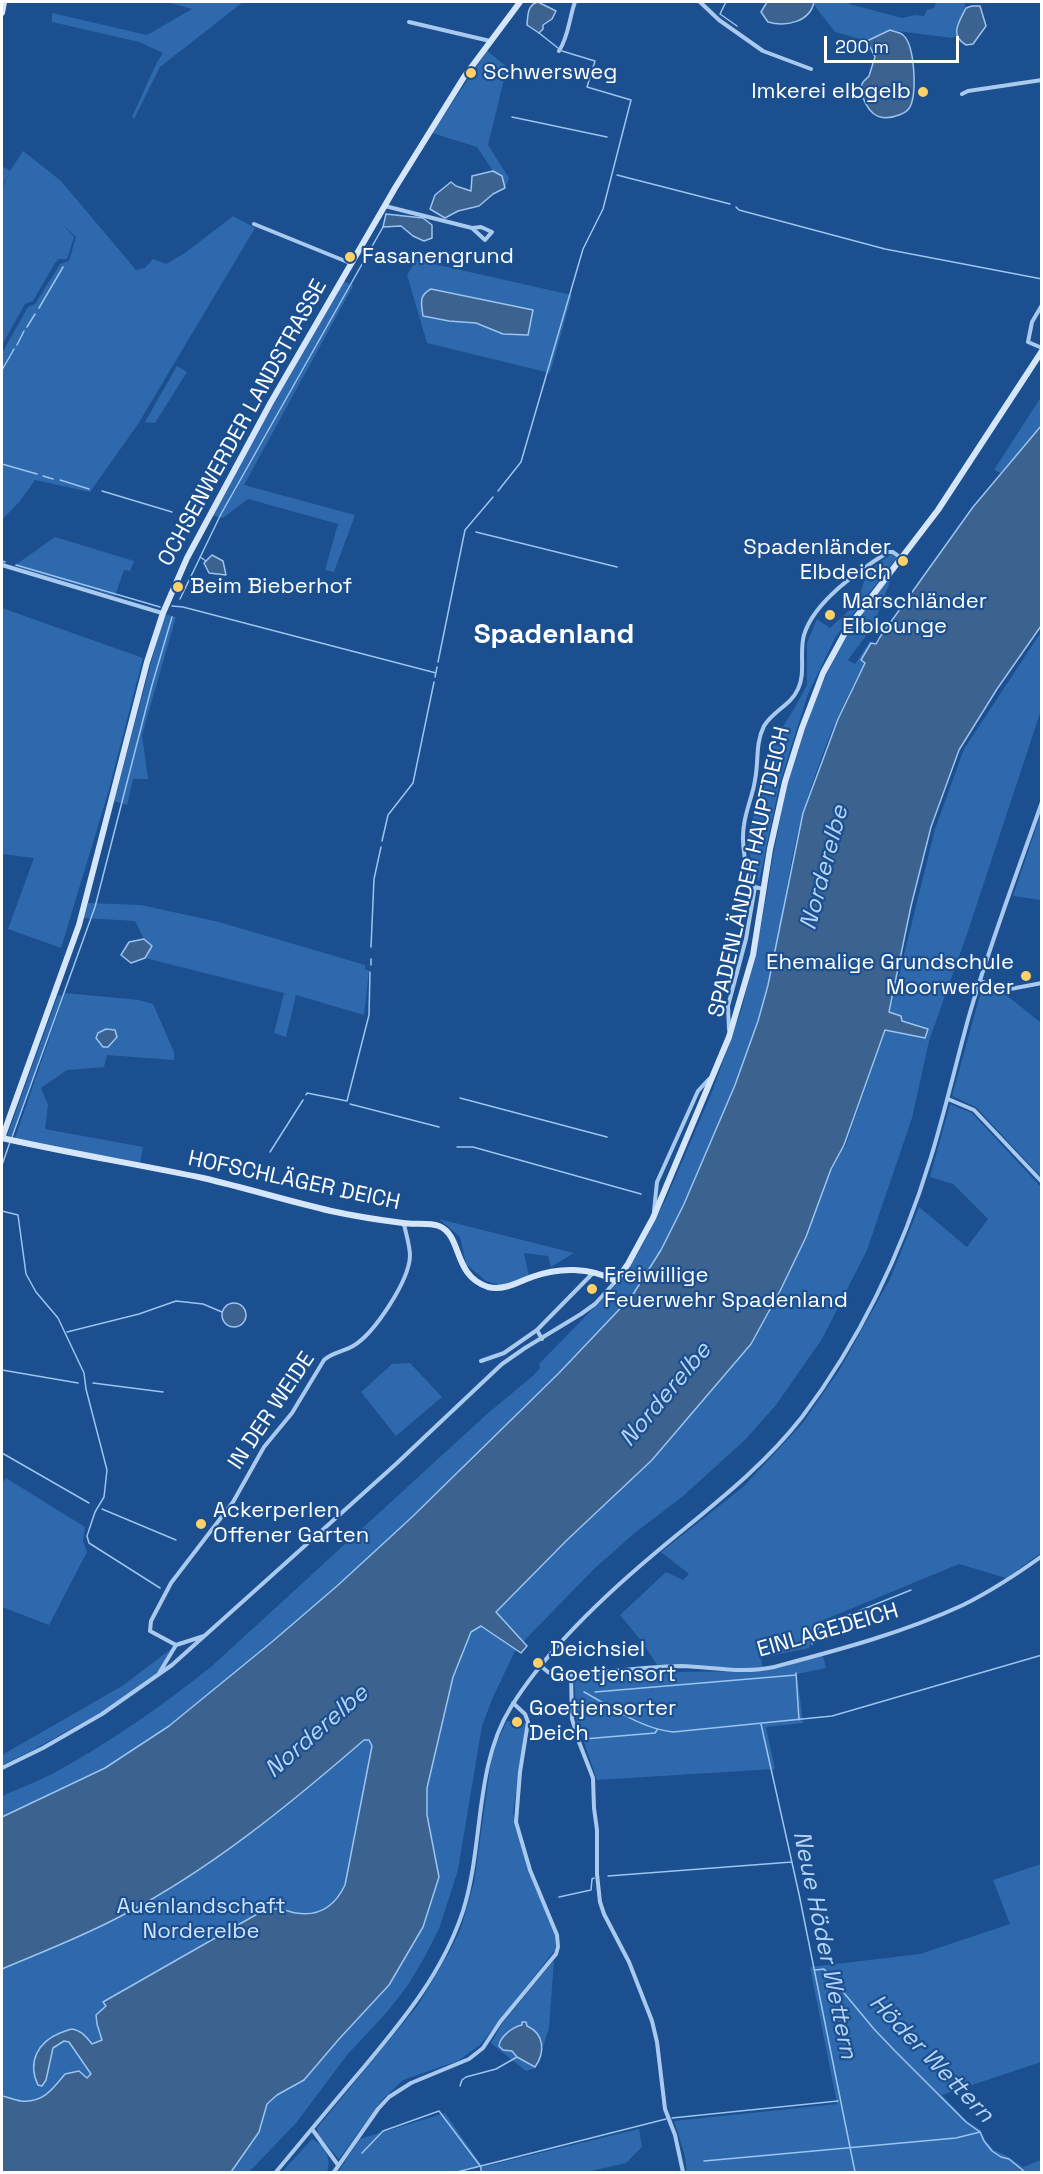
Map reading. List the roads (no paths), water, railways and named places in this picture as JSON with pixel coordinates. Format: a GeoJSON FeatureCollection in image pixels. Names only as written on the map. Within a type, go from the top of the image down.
{"type":"FeatureCollection","features":[{"type":"Feature","properties":{"kind":"street"},"geometry":{"type":"LineString","coordinates":[[2,13],[4,2]]}},
{"type":"Feature","properties":{"kind":"street","name":"OCHSENWERDER LANDSTRASSE"},"geometry":{"type":"LineString","coordinates":[[6,1139],[80,926],[147,662],[163,613],[202,528],[384,206],[444,108],[520,2]]}},
{"type":"Feature","properties":{"kind":"street"},"geometry":{"type":"LineString","coordinates":[[559,51],[567,38],[574,2]]}},
{"type":"Feature","properties":{"kind":"street"},"geometry":{"type":"LineString","coordinates":[[700,2],[719,20],[763,51],[811,69]]}},
{"type":"Feature","properties":{"kind":"street"},"geometry":{"type":"LineString","coordinates":[[409,22],[490,41]]}},
{"type":"Feature","properties":{"kind":"street"},"geometry":{"type":"LineString","coordinates":[[962,94],[968,91],[1041,80]]}},
{"type":"Feature","properties":{"kind":"street"},"geometry":{"type":"LineString","coordinates":[[384,206],[472,228],[481,227],[492,232],[485,240],[472,228]]}},
{"type":"Feature","properties":{"kind":"street"},"geometry":{"type":"LineString","coordinates":[[254,224],[351,263]]}},
{"type":"Feature","properties":{"kind":"street"},"geometry":{"type":"LineString","coordinates":[[1041,305],[1032,322],[1028,342],[1041,349]]}},
{"type":"Feature","properties":{"kind":"street","name":"SPADENLÄNDER HAUPTDEICH"},"geometry":{"type":"LineString","coordinates":[[616,1281],[653,1218],[729,1036],[753,954],[770,849],[785,782],[823,672],[847,629],[938,510],[1041,349]]}},
{"type":"Feature","properties":{"kind":"street"},"geometry":{"type":"LineString","coordinates":[[729,1036],[728,1006],[746,939],[755,887],[747,864],[744,826],[756,779],[759,738],[769,719],[795,695],[800,687],[804,634],[819,609],[835,591],[888,552],[893,552],[901,558]]}},
{"type":"Feature","properties":{"kind":"street"},"geometry":{"type":"LineString","coordinates":[[2,565],[163,613]]}},
{"type":"Feature","properties":{"kind":"street"},"geometry":{"type":"LineString","coordinates":[[276,2172],[415,2005],[447,1952],[471,1882],[489,1759],[504,1719],[513,1703],[577,1626],[615,1588],[752,1471],[782,1440],[812,1402],[845,1352],[885,1277],[921,1186],[948,1099],[980,981],[1041,802]]}},
{"type":"Feature","properties":{"kind":"street"},"geometry":{"type":"LineString","coordinates":[[755,887],[764,889]]}},
{"type":"Feature","properties":{"kind":"street"},"geometry":{"type":"LineString","coordinates":[[980,981],[1005,990],[1041,983]]}},
{"type":"Feature","properties":{"kind":"street","name":"SPADENLÄNDER HAUPTDEICH"},"geometry":{"type":"LineString","coordinates":[[653,1218],[657,1182],[698,1091],[714,1074]]}},
{"type":"Feature","properties":{"kind":"street"},"geometry":{"type":"LineString","coordinates":[[948,1099],[974,1110],[1041,1182]]}},
{"type":"Feature","properties":{"kind":"street","name":"HOFSCHLÄGER DEICH"},"geometry":{"type":"LineString","coordinates":[[6,1139],[201,1178],[331,1211],[404,1224],[438,1226],[445,1230],[455,1245],[462,1266],[481,1284],[491,1287],[509,1287],[555,1270],[593,1273],[616,1281]]}},
{"type":"Feature","properties":{"kind":"street","name":"IN DER WEIDE"},"geometry":{"type":"LineString","coordinates":[[176,1645],[150,1631],[151,1621],[164,1595],[233,1502],[264,1447],[292,1413],[324,1360],[330,1355],[353,1346],[365,1337],[391,1304],[410,1257],[404,1224]]}},
{"type":"Feature","properties":{"kind":"street"},"geometry":{"type":"LineString","coordinates":[[481,1361],[498,1356],[537,1330],[593,1273]]}},
{"type":"Feature","properties":{"kind":"street"},"geometry":{"type":"LineString","coordinates":[[2,1768],[43,1748],[102,1714],[156,1677],[207,1635],[396,1464],[502,1364],[595,1304],[616,1281]]}},
{"type":"Feature","properties":{"kind":"street"},"geometry":{"type":"LineString","coordinates":[[537,1330],[542,1339]]}},
{"type":"Feature","properties":{"kind":"street","name":"EINLAGEDEICH"},"geometry":{"type":"LineString","coordinates":[[542,1667],[552,1674],[571,1675],[682,1666],[726,1670],[763,1670],[878,1639],[955,1608],[990,1589],[1041,1556]]}},
{"type":"Feature","properties":{"kind":"street"},"geometry":{"type":"LineString","coordinates":[[156,1677],[176,1645],[207,1635]]}},
{"type":"Feature","properties":{"kind":"street"},"geometry":{"type":"LineString","coordinates":[[571,1675],[572,1719],[593,1778],[600,1902],[630,1962],[652,2020],[665,2109],[675,2135],[683,2172]]}},
{"type":"Feature","properties":{"kind":"street"},"geometry":{"type":"LineString","coordinates":[[334,2172],[389,2097],[411,2083],[468,2060],[483,2048],[500,2022],[556,1954],[558,1940],[530,1870],[516,1822],[520,1772],[528,1722],[525,1714],[513,1703]]}},
{"type":"Feature","properties":{"kind":"street"},"geometry":{"type":"LineString","coordinates":[[312,2129],[338,2165]]}},
{"type":"Feature","properties":{"kind":"water"},"geometry":{"type":"Polygon","coordinates":[[[538,2],[556,11],[539,33],[527,25],[530,8],[538,2]]]}},
{"type":"Feature","properties":{"kind":"water"},"geometry":{"type":"Polygon","coordinates":[[[767,2],[814,2],[808,14],[796,21],[782,24],[768,22],[761,12],[767,2]]]}},
{"type":"Feature","properties":{"kind":"water"},"geometry":{"type":"Polygon","coordinates":[[[980,6],[986,26],[973,44],[966,45],[958,37],[957,28],[966,8],[980,6]]]}},
{"type":"Feature","properties":{"kind":"water"},"geometry":{"type":"Polygon","coordinates":[[[890,30],[902,34],[907,40],[914,70],[914,91],[907,111],[884,118],[869,109],[860,89],[869,76],[875,57],[867,41],[890,30]]]}},
{"type":"Feature","properties":{"kind":"water"},"geometry":{"type":"Polygon","coordinates":[[[493,171],[502,176],[505,188],[493,194],[479,206],[458,211],[445,218],[430,209],[435,195],[451,182],[471,191],[472,176],[493,171]]]}},
{"type":"Feature","properties":{"kind":"water"},"geometry":{"type":"Polygon","coordinates":[[[386,214],[423,218],[432,225],[432,238],[424,241],[413,236],[401,226],[383,227],[386,214]]]}},
{"type":"Feature","properties":{"kind":"water"},"geometry":{"type":"Polygon","coordinates":[[[431,289],[533,310],[528,335],[503,334],[476,323],[423,316],[421,303],[424,294],[431,289]]]}},
{"type":"Feature","properties":{"kind":"water","name":"Auenlandschaft Norderelbe"},"geometry":{"type":"Polygon","coordinates":[[[1041,426],[1041,626],[997,689],[959,750],[931,827],[911,906],[889,1012],[901,1016],[902,1021],[928,1029],[925,1038],[885,1030],[844,1145],[831,1169],[806,1237],[751,1344],[652,1460],[567,1540],[496,1612],[527,1646],[521,1653],[481,1626],[471,1632],[453,1677],[427,1788],[427,1815],[439,1877],[423,1927],[389,1985],[304,2080],[277,2095],[267,2104],[259,2132],[231,2172],[2,2172],[2,2096],[21,2101],[35,2100],[52,2090],[65,2074],[79,2071],[87,2078],[91,2074],[69,2042],[64,2041],[53,2048],[46,2080],[42,2086],[38,2085],[34,2061],[40,2047],[52,2037],[72,2029],[86,2036],[92,2044],[102,2040],[96,2015],[106,2006],[103,2002],[259,1913],[282,1909],[296,1913],[312,1913],[326,1908],[336,1899],[345,1885],[372,1746],[369,1740],[364,1740],[248,1835],[156,1897],[93,1930],[2,1969],[2,1817],[105,1768],[169,1726],[273,1641],[411,1518],[559,1373],[632,1296],[661,1250],[684,1204],[735,1085],[768,985],[803,813],[838,719],[865,663],[861,660],[871,643],[876,644],[973,507],[1041,426]]]}},
{"type":"Feature","properties":{"kind":"water"},"geometry":{"type":"Polygon","coordinates":[[[212,555],[223,561],[226,575],[209,573],[204,563],[212,555]]]}},
{"type":"Feature","properties":{"kind":"water"},"geometry":{"type":"Polygon","coordinates":[[[144,939],[152,946],[145,958],[131,963],[121,955],[129,942],[144,939]]]}},
{"type":"Feature","properties":{"kind":"water"},"geometry":{"type":"Polygon","coordinates":[[[106,1029],[115,1030],[117,1037],[108,1047],[103,1047],[96,1038],[98,1033],[106,1029]]]}},
{"type":"Feature","properties":{"kind":"water"},"geometry":{"type":"Polygon","coordinates":[[[234,1303],[243,1306],[246,1315],[243,1324],[234,1327],[225,1324],[222,1315],[225,1306],[234,1303]]]}},
{"type":"Feature","properties":{"kind":"water"},"geometry":{"type":"Polygon","coordinates":[[[522,2022],[526,2022],[540,2039],[542,2050],[535,2067],[517,2057],[512,2051],[503,2050],[499,2046],[504,2036],[522,2025],[522,2022]]]}},
{"type":"Feature","properties":{"kind":"waterway"},"geometry":{"type":"LineString","coordinates":[[726,2],[720,14],[737,26]]}},
{"type":"Feature","properties":{"kind":"waterway"},"geometry":{"type":"LineString","coordinates":[[539,33],[558,48]]}},
{"type":"Feature","properties":{"kind":"waterway"},"geometry":{"type":"LineString","coordinates":[[498,491],[521,462],[583,249],[603,209],[631,100],[587,87],[595,61],[562,51]]}},
{"type":"Feature","properties":{"kind":"waterway"},"geometry":{"type":"LineString","coordinates":[[512,117],[607,137]]}},
{"type":"Feature","properties":{"kind":"waterway"},"geometry":{"type":"LineString","coordinates":[[617,175],[730,204]]}},
{"type":"Feature","properties":{"kind":"waterway"},"geometry":{"type":"LineString","coordinates":[[736,207],[739,210],[885,249],[1042,279]]}},
{"type":"Feature","properties":{"kind":"waterway"},"geometry":{"type":"LineString","coordinates":[[180,599],[221,514],[383,227]]}},
{"type":"Feature","properties":{"kind":"waterway"},"geometry":{"type":"LineString","coordinates":[[39,308],[63,267]]}},
{"type":"Feature","properties":{"kind":"waterway"},"geometry":{"type":"LineString","coordinates":[[27,327],[35,314]]}},
{"type":"Feature","properties":{"kind":"waterway"},"geometry":{"type":"LineString","coordinates":[[17,345],[24,331]]}},
{"type":"Feature","properties":{"kind":"waterway"},"geometry":{"type":"LineString","coordinates":[[2,370],[14,349]]}},
{"type":"Feature","properties":{"kind":"waterway"},"geometry":{"type":"LineString","coordinates":[[2,464],[37,474]]}},
{"type":"Feature","properties":{"kind":"waterway"},"geometry":{"type":"LineString","coordinates":[[43,476],[53,479]]}},
{"type":"Feature","properties":{"kind":"waterway"},"geometry":{"type":"LineString","coordinates":[[60,480],[89,489]]}},
{"type":"Feature","properties":{"kind":"waterway"},"geometry":{"type":"LineString","coordinates":[[102,491],[172,512]]}},
{"type":"Feature","properties":{"kind":"waterway"},"geometry":{"type":"LineString","coordinates":[[438,662],[465,530],[493,497]]}},
{"type":"Feature","properties":{"kind":"waterway"},"geometry":{"type":"LineString","coordinates":[[476,532],[617,567]]}},
{"type":"Feature","properties":{"kind":"waterway"},"geometry":{"type":"LineString","coordinates":[[200,557],[206,561]]}},
{"type":"Feature","properties":{"kind":"waterway"},"geometry":{"type":"LineString","coordinates":[[16,565],[160,607]]}},
{"type":"Feature","properties":{"kind":"waterway"},"geometry":{"type":"LineString","coordinates":[[172,606],[436,673]]}},
{"type":"Feature","properties":{"kind":"waterway"},"geometry":{"type":"LineString","coordinates":[[12,1137],[95,907],[152,685],[172,617]]}},
{"type":"Feature","properties":{"kind":"waterway"},"geometry":{"type":"LineString","coordinates":[[435,677],[437,667]]}},
{"type":"Feature","properties":{"kind":"waterway"},"geometry":{"type":"LineString","coordinates":[[382,841],[388,815],[413,783],[434,682]]}},
{"type":"Feature","properties":{"kind":"waterway"},"geometry":{"type":"LineString","coordinates":[[371,947],[374,879],[381,847]]}},
{"type":"Feature","properties":{"kind":"waterway"},"geometry":{"type":"LineString","coordinates":[[371,959],[371,965]]}},
{"type":"Feature","properties":{"kind":"waterway"},"geometry":{"type":"LineString","coordinates":[[306,1095],[307,1093],[347,1101],[369,1015],[370,972]]}},
{"type":"Feature","properties":{"kind":"waterway"},"geometry":{"type":"LineString","coordinates":[[460,1098],[607,1137]]}},
{"type":"Feature","properties":{"kind":"waterway"},"geometry":{"type":"LineString","coordinates":[[270,1152],[303,1100]]}},
{"type":"Feature","properties":{"kind":"waterway"},"geometry":{"type":"LineString","coordinates":[[350,1104],[439,1127]]}},
{"type":"Feature","properties":{"kind":"waterway"},"geometry":{"type":"LineString","coordinates":[[2,1165],[10,1142]]}},
{"type":"Feature","properties":{"kind":"waterway"},"geometry":{"type":"LineString","coordinates":[[457,1147],[473,1147],[641,1194]]}},
{"type":"Feature","properties":{"kind":"waterway"},"geometry":{"type":"LineString","coordinates":[[2,1211],[18,1215],[26,1274],[36,1292],[58,1318],[84,1373],[107,1470],[104,1497],[95,1512],[87,1536],[89,1543],[160,1588]]}},
{"type":"Feature","properties":{"kind":"waterway"},"geometry":{"type":"LineString","coordinates":[[67,1332],[139,1314],[176,1301],[203,1304],[222,1312]]}},
{"type":"Feature","properties":{"kind":"waterway"},"geometry":{"type":"LineString","coordinates":[[2,1370],[78,1383]]}},
{"type":"Feature","properties":{"kind":"waterway"},"geometry":{"type":"LineString","coordinates":[[93,1383],[163,1392]]}},
{"type":"Feature","properties":{"kind":"waterway"},"geometry":{"type":"LineString","coordinates":[[2,1453],[89,1503]]}},
{"type":"Feature","properties":{"kind":"waterway"},"geometry":{"type":"LineString","coordinates":[[102,1509],[176,1540]]}},
{"type":"Feature","properties":{"kind":"waterway"},"geometry":{"type":"LineString","coordinates":[[812,1644],[814,1634],[819,1627],[911,1590]]}},
{"type":"Feature","properties":{"kind":"waterway"},"geometry":{"type":"LineString","coordinates":[[584,1692],[638,1722],[673,1732],[832,1716],[1042,1655]]}},
{"type":"Feature","properties":{"kind":"waterway"},"geometry":{"type":"LineString","coordinates":[[796,1673],[799,1720]]}},
{"type":"Feature","properties":{"kind":"waterway"},"geometry":{"type":"LineString","coordinates":[[595,1692],[796,1675]]}},
{"type":"Feature","properties":{"kind":"waterway","name":"Neue Höder Wettern"},"geometry":{"type":"LineString","coordinates":[[761,1724],[799,1894],[855,2172]]}},
{"type":"Feature","properties":{"kind":"waterway"},"geometry":{"type":"LineString","coordinates":[[584,1739],[655,1733],[657,1730]]}},
{"type":"Feature","properties":{"kind":"waterway"},"geometry":{"type":"LineString","coordinates":[[608,1876],[792,1862]]}},
{"type":"Feature","properties":{"kind":"waterway"},"geometry":{"type":"LineString","coordinates":[[559,1897],[591,1890],[594,1878]]}},
{"type":"Feature","properties":{"kind":"waterway","name":"Höder Wettern"},"geometry":{"type":"LineString","coordinates":[[815,1970],[824,1969],[894,2050],[966,2122],[980,2132],[992,2151],[1009,2159],[1025,2172]]}},
{"type":"Feature","properties":{"kind":"waterway"},"geometry":{"type":"LineString","coordinates":[[460,2086],[466,2077],[496,2069],[517,2057]]}},
{"type":"Feature","properties":{"kind":"waterway"},"geometry":{"type":"LineString","coordinates":[[672,2118],[838,2101]]}},
{"type":"Feature","properties":{"kind":"waterway"},"geometry":{"type":"LineString","coordinates":[[362,2153],[383,2131],[439,2111],[481,2167],[481,2172]]}},
{"type":"Feature","properties":{"kind":"waterway"},"geometry":{"type":"LineString","coordinates":[[457,2172],[666,2119]]}},
{"type":"Feature","properties":{"kind":"waterway"},"geometry":{"type":"LineString","coordinates":[[704,2161],[956,2138],[980,2132]]}},
{"type":"Feature","properties":{"kind":"place","name":"Schwersweg"},"geometry":{"type":"Point","coordinates":[471,73]}},
{"type":"Feature","properties":{"kind":"place","name":"Imkerei elbgelb"},"geometry":{"type":"Point","coordinates":[923,92]}},
{"type":"Feature","properties":{"kind":"place","name":"Fasanengrund"},"geometry":{"type":"Point","coordinates":[350,257]}},
{"type":"Feature","properties":{"kind":"place","name":"Spadenländer Elbdeich"},"geometry":{"type":"Point","coordinates":[903,561]}},
{"type":"Feature","properties":{"kind":"place","name":"Beim Bieberhof"},"geometry":{"type":"Point","coordinates":[178,587]}},
{"type":"Feature","properties":{"kind":"place","name":"Marschländer Elblounge"},"geometry":{"type":"Point","coordinates":[830,615]}},
{"type":"Feature","properties":{"kind":"place","name":"Ehemalige Grundschule Moorwerder"},"geometry":{"type":"Point","coordinates":[1026,976]}},
{"type":"Feature","properties":{"kind":"place","name":"Freiwillige Feuerwehr Spadenland"},"geometry":{"type":"Point","coordinates":[592,1289]}},
{"type":"Feature","properties":{"kind":"place","name":"Ackerperlen Offener Garten"},"geometry":{"type":"Point","coordinates":[201,1524]}},
{"type":"Feature","properties":{"kind":"place","name":"Deichsiel Goetjensort"},"geometry":{"type":"Point","coordinates":[538,1663]}},
{"type":"Feature","properties":{"kind":"place","name":"Goetjensorter Deich"},"geometry":{"type":"Point","coordinates":[517,1722]}},
{"type":"Feature","properties":{"kind":"district","name":"Spadenland"},"geometry":{"type":"Point","coordinates":[554,635]}},
{"type":"Feature","properties":{"kind":"water label","name":"Norderelbe"},"geometry":{"type":"Point","coordinates":[825,868]}},
{"type":"Feature","properties":{"kind":"water label","name":"Norderelbe"},"geometry":{"type":"Point","coordinates":[666,1395]}},
{"type":"Feature","properties":{"kind":"water label","name":"Norderelbe"},"geometry":{"type":"Point","coordinates":[317,1732]}}]}
